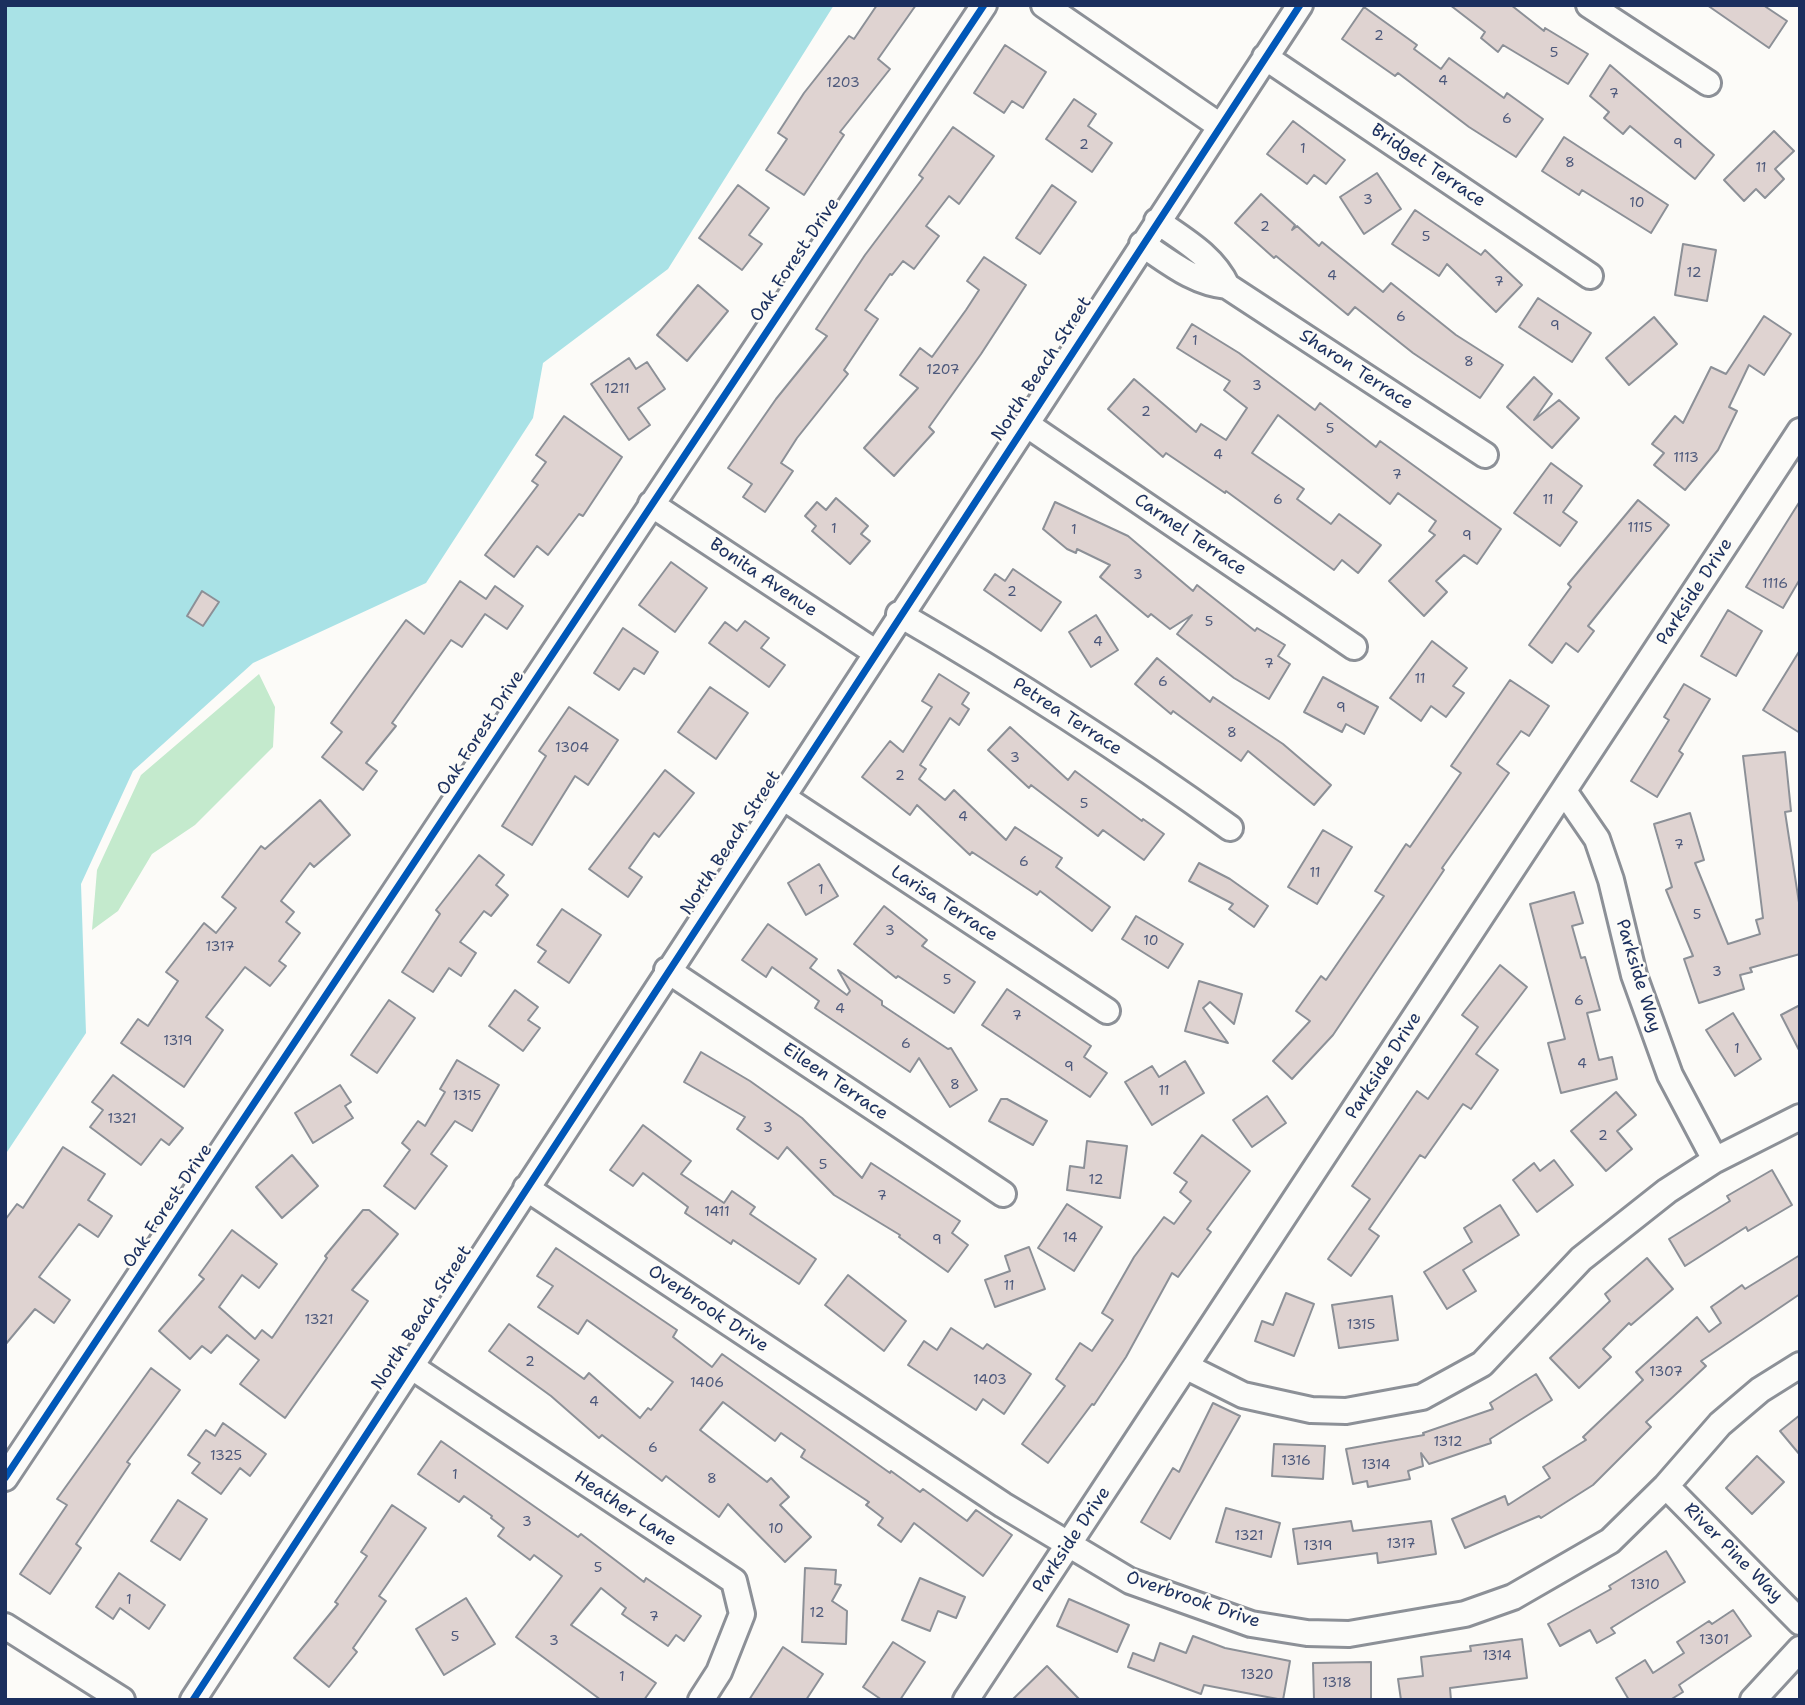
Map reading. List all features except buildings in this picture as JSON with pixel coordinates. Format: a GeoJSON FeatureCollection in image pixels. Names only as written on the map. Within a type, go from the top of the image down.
{"type":"FeatureCollection","features":[{"type":"Feature","properties":{"kind":"street","name":"Oak Forest Drive"},"geometry":{"type":"LineString","coordinates":[[5,1478],[984,5]]}},
{"type":"Feature","properties":{"kind":"street"},"geometry":{"type":"LineString","coordinates":[[1044,5],[1220,126]]}},
{"type":"Feature","properties":{"kind":"street","name":"North Beach Street"},"geometry":{"type":"LineString","coordinates":[[193,1700],[899,614],[1300,5]]}},
{"type":"Feature","properties":{"kind":"street"},"geometry":{"type":"LineString","coordinates":[[1589,5],[1708,83]]}},
{"type":"Feature","properties":{"kind":"street","name":"Bridget Terrace"},"geometry":{"type":"LineString","coordinates":[[1265,57],[1590,276]]}},
{"type":"Feature","properties":{"kind":"street","name":"Sharon Terrace"},"geometry":{"type":"LineString","coordinates":[[1157,221],[1198,249],[1220,270],[1227,286]]}},
{"type":"Feature","properties":{"kind":"street","name":"Sharon Terrace"},"geometry":{"type":"LineString","coordinates":[[1142,244],[1184,272],[1211,284],[1227,286],[1485,455]]}},
{"type":"Feature","properties":{"kind":"street","name":"Carmel Terrace"},"geometry":{"type":"LineString","coordinates":[[1026,424],[1354,647]]}},
{"type":"Feature","properties":{"kind":"street","name":"Parkside Drive"},"geometry":{"type":"LineString","coordinates":[[966,1700],[1800,431]]}},
{"type":"Feature","properties":{"kind":"street","name":"Bonita Avenue"},"geometry":{"type":"LineString","coordinates":[[652,504],[875,652]]}},
{"type":"Feature","properties":{"kind":"street","name":"Petrea Terrace"},"geometry":{"type":"LineString","coordinates":[[899,614],[1033,694],[1150,770],[1230,828]]}},
{"type":"Feature","properties":{"kind":"street","name":"Parkside Way"},"geometry":{"type":"LineString","coordinates":[[1564,791],[1597,839],[1611,880],[1634,975],[1670,1075],[1715,1160]]}},
{"type":"Feature","properties":{"kind":"street","name":"Larisa Terrace"},"geometry":{"type":"LineString","coordinates":[[781,796],[1107,1012]]}},
{"type":"Feature","properties":{"kind":"street","name":"Eileen Terrace"},"geometry":{"type":"LineString","coordinates":[[667,970],[1003,1194]]}},
{"type":"Feature","properties":{"kind":"street"},"geometry":{"type":"LineString","coordinates":[[1187,1367],[1243,1395],[1311,1410],[1346,1411],[1422,1397],[1482,1364],[1581,1259],[1667,1191],[1715,1160],[1800,1117]]}},
{"type":"Feature","properties":{"kind":"street","name":"Overbrook Drive"},"geometry":{"type":"LineString","coordinates":[[526,1188],[1003,1505],[1130,1581],[1251,1624],[1307,1633],[1349,1634],[1465,1614],[1513,1597],[1610,1541],[1666,1486],[1720,1424],[1760,1390],[1800,1365]]}},
{"type":"Feature","properties":{"kind":"street","name":"Heather Lane"},"geometry":{"type":"LineString","coordinates":[[409,1366],[734,1581],[742,1614],[719,1672],[701,1700]]}},
{"type":"Feature","properties":{"kind":"street","name":"River Pine Way"},"geometry":{"type":"LineString","coordinates":[[1666,1486],[1800,1622]]}},
{"type":"Feature","properties":{"kind":"street"},"geometry":{"type":"LineString","coordinates":[[5,1626],[122,1700]]}},
{"type":"Feature","properties":{"kind":"street"},"geometry":{"type":"LineString","coordinates":[[1753,1700],[1800,1649]]}},
{"type":"Feature","properties":{"kind":"green space"},"geometry":{"type":"Polygon","coordinates":[[[259,674],[275,707],[273,747],[195,825],[152,854],[118,911],[92,930],[97,870],[141,775],[259,674]]]}},
{"type":"Feature","properties":{"kind":"water"},"geometry":{"type":"Polygon","coordinates":[[[5,5],[834,5],[668,269],[543,363],[533,418],[426,583],[253,663],[133,771],[81,884],[86,1033],[5,1155],[5,5]]]}},
{"type":"Feature","properties":{"kind":"cycle path"},"geometry":{"type":"LineString","coordinates":[[5,1478],[984,5]]}},
{"type":"Feature","properties":{"kind":"cycle path"},"geometry":{"type":"LineString","coordinates":[[193,1700],[1300,5]]}}]}
